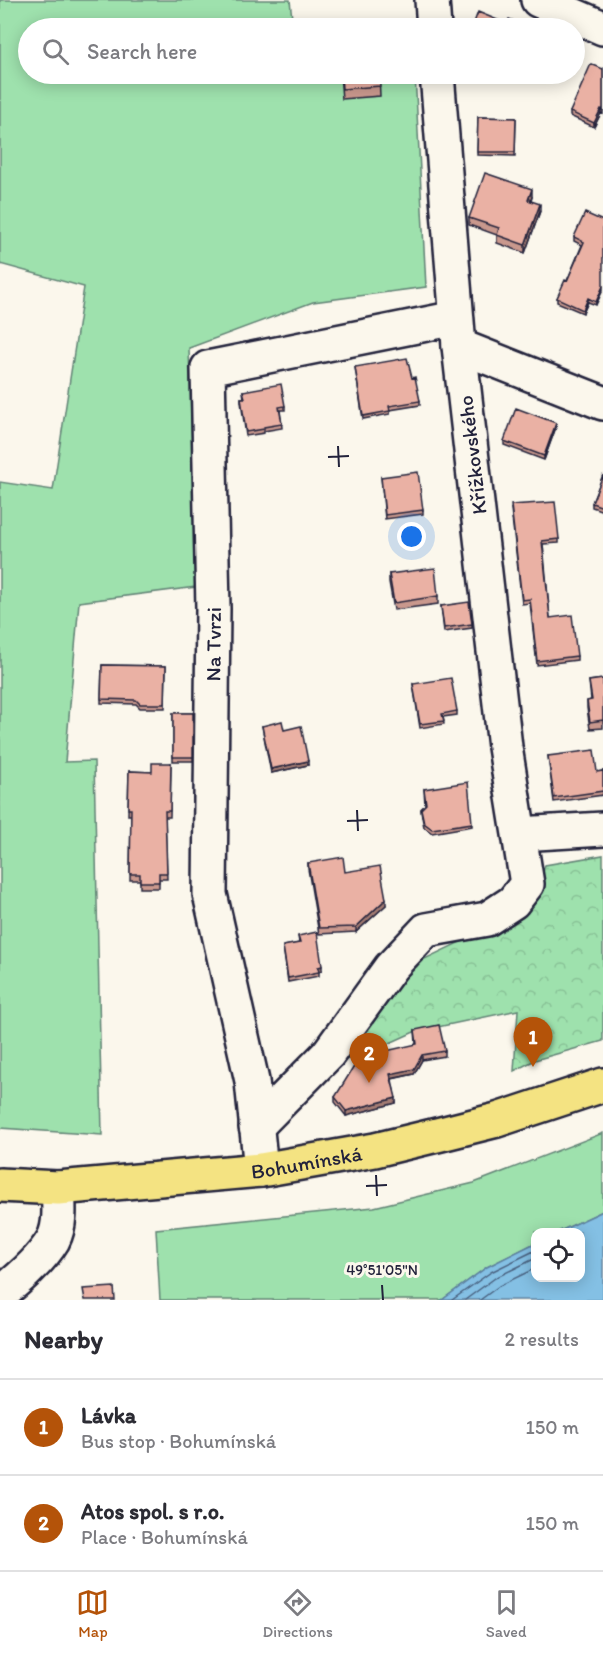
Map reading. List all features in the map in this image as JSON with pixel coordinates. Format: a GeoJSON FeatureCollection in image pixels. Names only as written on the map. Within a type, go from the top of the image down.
{"type":"FeatureCollection","features":[{"type":"Feature","properties":{"kind":"main road","name":"Bohumínská"},"geometry":{"type":"LineString","coordinates":[[0,1185],[58,1188],[261,1170],[375,1150],[441,1134],[497,1120],[603,1085]]}},
{"type":"Feature","properties":{"kind":"street"},"geometry":{"type":"LineString","coordinates":[[432,0],[433,18]]}},
{"type":"Feature","properties":{"kind":"street"},"geometry":{"type":"LineString","coordinates":[[538,0],[581,18]]}},
{"type":"Feature","properties":{"kind":"street"},"geometry":{"type":"LineString","coordinates":[[585,20],[603,27]]}},
{"type":"Feature","properties":{"kind":"street","name":"Křížkovského"},"geometry":{"type":"LineString","coordinates":[[256,1127],[328,1054],[391,967],[426,930],[487,919],[513,902],[527,884],[506,747],[458,332],[438,84]]}},
{"type":"Feature","properties":{"kind":"street"},"geometry":{"type":"LineString","coordinates":[[458,332],[603,403]]}},
{"type":"Feature","properties":{"kind":"street","name":"Na Tvrzi"},"geometry":{"type":"LineString","coordinates":[[261,1170],[252,1081],[210,894],[213,609],[208,368],[458,332]]}},
{"type":"Feature","properties":{"kind":"street"},"geometry":{"type":"LineString","coordinates":[[520,834],[603,829]]}},
{"type":"Feature","properties":{"kind":"street"},"geometry":{"type":"LineString","coordinates":[[0,1294],[25,1274],[53,1239],[59,1216],[58,1188]]}},
{"type":"Feature","properties":{"kind":"green space"},"geometry":{"type":"Polygon","coordinates":[[[0,0],[290,0],[292,18],[18,18],[18,84],[416,84],[426,287],[313,302],[189,348],[196,587],[79,602],[65,762],[94,761],[102,1135],[0,1128],[0,482],[53,490],[84,287],[0,264],[0,0]]]}},
{"type":"Feature","properties":{"kind":"green space"},"geometry":{"type":"Polygon","coordinates":[[[603,855],[603,1041],[535,1060],[514,1071],[518,1010],[414,1032],[359,1057],[333,1062],[412,965],[517,915],[537,888],[545,865],[603,855]]]}},
{"type":"Feature","properties":{"kind":"green space"},"geometry":{"type":"Polygon","coordinates":[[[603,1133],[603,1211],[567,1228],[531,1228],[531,1245],[487,1267],[442,1300],[160,1300],[156,1229],[374,1207],[474,1183],[603,1133]]]}},
{"type":"Feature","properties":{"kind":"water"},"geometry":{"type":"Polygon","coordinates":[[[603,1211],[603,1300],[442,1300],[487,1267],[531,1245],[531,1282],[585,1282],[585,1228],[567,1228],[603,1211]]]}},
{"type":"Feature","properties":{"kind":"building"},"geometry":{"type":"Polygon","coordinates":[[[478,12],[492,18],[476,18],[478,12]]]}},
{"type":"Feature","properties":{"kind":"building"},"geometry":{"type":"Polygon","coordinates":[[[591,64],[603,69],[603,110],[601,109],[594,123],[570,112],[582,84],[585,84],[585,78],[591,64]]]}},
{"type":"Feature","properties":{"kind":"building"},"geometry":{"type":"Polygon","coordinates":[[[342,84],[380,84],[380,86],[342,89],[342,84]]]}},
{"type":"Feature","properties":{"kind":"building"},"geometry":{"type":"Polygon","coordinates":[[[478,117],[516,118],[515,152],[477,152],[478,117]]]}},
{"type":"Feature","properties":{"kind":"building"},"geometry":{"type":"Polygon","coordinates":[[[485,173],[532,189],[528,200],[540,204],[525,245],[497,235],[499,228],[469,218],[485,173]]]}},
{"type":"Feature","properties":{"kind":"building"},"geometry":{"type":"Polygon","coordinates":[[[585,213],[603,221],[603,286],[596,302],[588,298],[583,310],[557,298],[584,242],[574,237],[585,213]]]}},
{"type":"Feature","properties":{"kind":"building"},"geometry":{"type":"Polygon","coordinates":[[[407,358],[412,378],[415,377],[420,401],[389,406],[390,411],[363,416],[355,367],[407,358]]]}},
{"type":"Feature","properties":{"kind":"building"},"geometry":{"type":"Polygon","coordinates":[[[281,384],[285,406],[279,407],[282,424],[246,432],[241,398],[245,398],[243,391],[281,384]]]}},
{"type":"Feature","properties":{"kind":"building"},"geometry":{"type":"Polygon","coordinates":[[[516,408],[556,423],[544,456],[504,441],[516,408]]]}},
{"type":"Feature","properties":{"kind":"building"},"geometry":{"type":"Polygon","coordinates":[[[418,472],[423,510],[385,515],[381,477],[418,472]]]}},
{"type":"Feature","properties":{"kind":"building"},"geometry":{"type":"Polygon","coordinates":[[[603,475],[603,507],[592,503],[603,475]]]}},
{"type":"Feature","properties":{"kind":"building"},"geometry":{"type":"Polygon","coordinates":[[[555,502],[559,539],[542,541],[550,618],[572,615],[577,656],[537,661],[530,599],[522,600],[511,505],[555,502]]]}},
{"type":"Feature","properties":{"kind":"building"},"geometry":{"type":"Polygon","coordinates":[[[435,568],[438,596],[394,603],[389,574],[435,568]]]}},
{"type":"Feature","properties":{"kind":"building"},"geometry":{"type":"Polygon","coordinates":[[[469,602],[472,624],[444,628],[441,606],[469,602]]]}},
{"type":"Feature","properties":{"kind":"building"},"geometry":{"type":"Polygon","coordinates":[[[102,665],[166,666],[165,704],[140,704],[136,700],[101,699],[102,665]]]}},
{"type":"Feature","properties":{"kind":"building"},"geometry":{"type":"Polygon","coordinates":[[[451,678],[457,711],[442,714],[444,721],[420,724],[413,684],[451,678]]]}},
{"type":"Feature","properties":{"kind":"building"},"geometry":{"type":"Polygon","coordinates":[[[603,679],[603,720],[590,722],[587,701],[592,700],[589,681],[603,679]]]}},
{"type":"Feature","properties":{"kind":"building"},"geometry":{"type":"Polygon","coordinates":[[[173,713],[193,713],[193,757],[173,757],[173,713]]]}},
{"type":"Feature","properties":{"kind":"building"},"geometry":{"type":"Polygon","coordinates":[[[282,721],[284,730],[301,726],[308,761],[271,769],[262,726],[282,721]]]}},
{"type":"Feature","properties":{"kind":"building"},"geometry":{"type":"Polygon","coordinates":[[[594,750],[597,772],[603,771],[603,791],[554,798],[548,756],[594,750]]]}},
{"type":"Feature","properties":{"kind":"building"},"geometry":{"type":"Polygon","coordinates":[[[152,763],[171,763],[170,811],[165,811],[167,873],[159,873],[159,882],[140,882],[140,874],[130,874],[129,771],[152,772],[152,763]]]}},
{"type":"Feature","properties":{"kind":"building"},"geometry":{"type":"Polygon","coordinates":[[[468,782],[472,823],[432,829],[424,823],[421,809],[426,804],[424,789],[468,782]]]}},
{"type":"Feature","properties":{"kind":"building"},"geometry":{"type":"Polygon","coordinates":[[[343,857],[345,872],[380,866],[386,899],[356,927],[319,928],[308,863],[343,857]]]}},
{"type":"Feature","properties":{"kind":"building"},"geometry":{"type":"Polygon","coordinates":[[[317,932],[322,966],[318,967],[319,972],[288,978],[283,946],[300,943],[298,936],[317,932]]]}},
{"type":"Feature","properties":{"kind":"building"},"geometry":{"type":"Polygon","coordinates":[[[439,1025],[445,1051],[422,1055],[414,1069],[390,1074],[396,1098],[346,1111],[335,1097],[360,1057],[417,1044],[415,1030],[439,1025]]]}},
{"type":"Feature","properties":{"kind":"building"},"geometry":{"type":"Polygon","coordinates":[[[114,1287],[115,1300],[85,1300],[83,1289],[114,1287]]]}},
{"type":"Feature","properties":{"kind":"place","name":"Lávka"},"geometry":{"type":"Point","coordinates":[533,1067]}},
{"type":"Feature","properties":{"kind":"place","name":"Atos spol. s r.o."},"geometry":{"type":"Point","coordinates":[369,1083]}}]}
